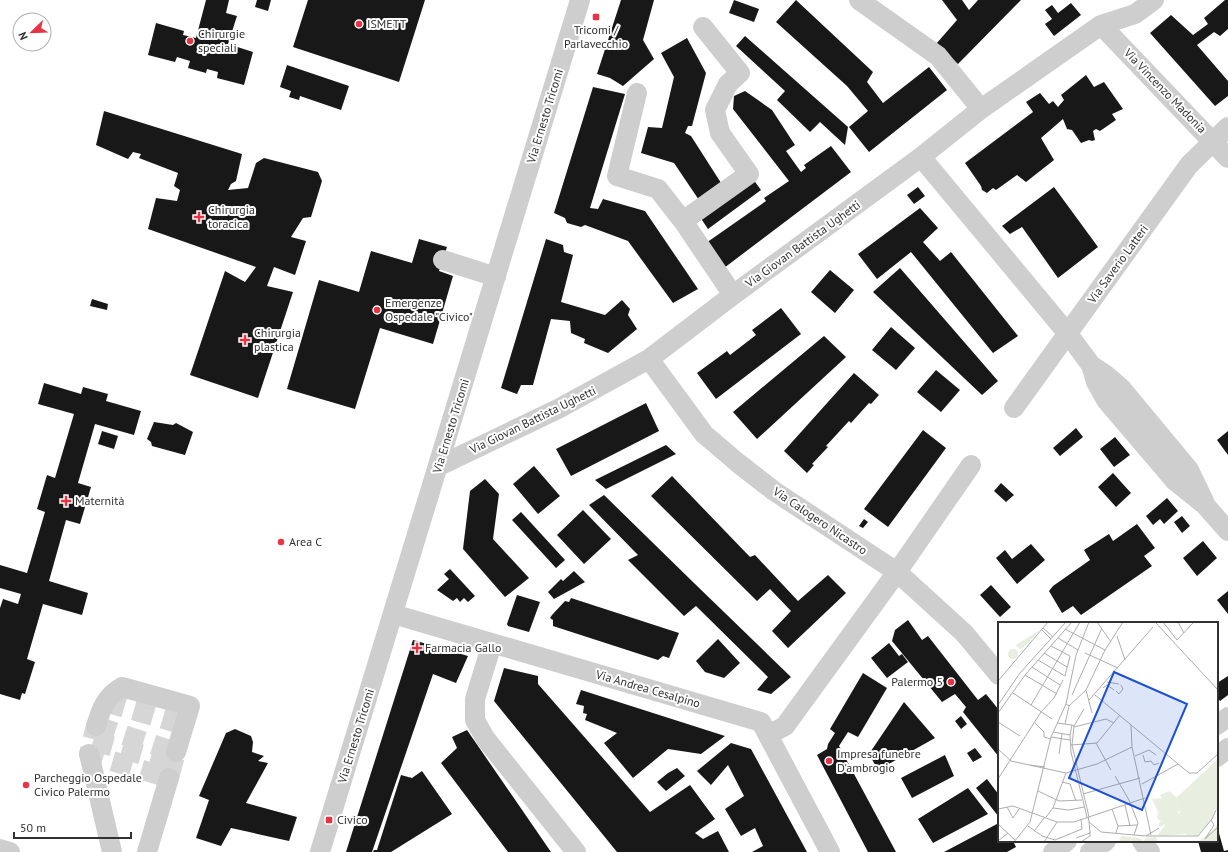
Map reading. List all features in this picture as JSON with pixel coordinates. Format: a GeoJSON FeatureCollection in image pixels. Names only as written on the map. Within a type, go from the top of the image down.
{"type":"FeatureCollection","features":[{"type":"Feature","properties":{"kind":"street","name":"Via Ernesto Tricomi"},"geometry":{"type":"LineString","coordinates":[[320,852],[580,0]]}},
{"type":"Feature","properties":{"kind":"street"},"geometry":{"type":"LineString","coordinates":[[859,0],[938,56],[981,109]]}},
{"type":"Feature","properties":{"kind":"street","name":"Via Giovan Battista Ughetti"},"geometry":{"type":"LineString","coordinates":[[439,466],[558,409],[649,359],[733,295],[921,157],[981,109],[1101,25],[1135,14],[1154,0]]}},
{"type":"Feature","properties":{"kind":"street","name":"Via Vincenzo Madonia"},"geometry":{"type":"LineString","coordinates":[[1101,25],[1228,158]]}},
{"type":"Feature","properties":{"kind":"street"},"geometry":{"type":"LineString","coordinates":[[683,220],[749,174],[720,133],[715,110],[728,84],[740,73],[703,27]]}},
{"type":"Feature","properties":{"kind":"street"},"geometry":{"type":"LineString","coordinates":[[637,93],[617,176],[658,189],[683,220],[733,295]]}},
{"type":"Feature","properties":{"kind":"street","name":"Via Saverio Latteri"},"geometry":{"type":"LineString","coordinates":[[1014,408],[1189,165],[1228,127]]}},
{"type":"Feature","properties":{"kind":"street"},"geometry":{"type":"LineString","coordinates":[[921,157],[1068,334],[1091,365],[1096,382],[1106,400],[1175,481],[1205,505],[1228,531]]}},
{"type":"Feature","properties":{"kind":"street"},"geometry":{"type":"LineString","coordinates":[[443,260],[496,276]]}},
{"type":"Feature","properties":{"kind":"street","name":"Via Calogero Nicastro"},"geometry":{"type":"LineString","coordinates":[[649,359],[704,434],[774,491],[897,572],[964,633],[998,674]]}},
{"type":"Feature","properties":{"kind":"street"},"geometry":{"type":"LineString","coordinates":[[768,735],[785,726],[897,572],[971,465]]}},
{"type":"Feature","properties":{"kind":"street","name":"Via Andrea Cesalpino"},"geometry":{"type":"LineString","coordinates":[[393,614],[761,722],[830,852]]}},
{"type":"Feature","properties":{"kind":"street"},"geometry":{"type":"LineString","coordinates":[[492,644],[475,699],[475,720],[485,738],[576,852]]}},
{"type":"Feature","properties":{"kind":"street"},"geometry":{"type":"LineString","coordinates":[[96,726],[105,702],[113,692],[122,687],[190,706],[176,752]]}},
{"type":"Feature","properties":{"kind":"street"},"geometry":{"type":"LineString","coordinates":[[1218,724],[1228,716]]}},
{"type":"Feature","properties":{"kind":"street"},"geometry":{"type":"LineString","coordinates":[[1218,756],[1228,748]]}},
{"type":"Feature","properties":{"kind":"street"},"geometry":{"type":"LineString","coordinates":[[89,754],[112,852]]}},
{"type":"Feature","properties":{"kind":"street"},"geometry":{"type":"LineString","coordinates":[[147,852],[168,778]]}},
{"type":"Feature","properties":{"kind":"street"},"geometry":{"type":"LineString","coordinates":[[1053,852],[1066,842]]}},
{"type":"Feature","properties":{"kind":"street"},"geometry":{"type":"LineString","coordinates":[[1090,852],[1105,842]]}},
{"type":"Feature","properties":{"kind":"street"},"geometry":{"type":"LineString","coordinates":[[1143,842],[1150,852]]}},
{"type":"Feature","properties":{"kind":"street"},"geometry":{"type":"LineString","coordinates":[[0,849],[10,852]]}},
{"type":"Feature","properties":{"kind":"building","name":"Chirurgie speciali"},"geometry":{"type":"Polygon","coordinates":[[[206,0],[229,0],[226,13],[237,16],[228,44],[253,52],[244,85],[217,78],[218,72],[207,69],[206,73],[188,68],[190,61],[177,57],[175,62],[148,55],[156,23],[184,31],[183,35],[196,38],[206,0]]]}},
{"type":"Feature","properties":{"kind":"building","name":"Chirurgie speciali"},"geometry":{"type":"Polygon","coordinates":[[[257,0],[271,0],[268,11],[255,7],[257,0]]]}},
{"type":"Feature","properties":{"kind":"building","name":"ISMETT"},"geometry":{"type":"Polygon","coordinates":[[[308,0],[425,0],[399,82],[293,47],[308,0]]]}},
{"type":"Feature","properties":{"kind":"building"},"geometry":{"type":"Polygon","coordinates":[[[621,0],[654,0],[643,40],[654,59],[623,86],[610,78],[597,74],[621,0]]]}},
{"type":"Feature","properties":{"kind":"building"},"geometry":{"type":"Polygon","coordinates":[[[734,0],[759,9],[754,22],[729,13],[734,0]]]}},
{"type":"Feature","properties":{"kind":"building"},"geometry":{"type":"Polygon","coordinates":[[[796,0],[873,72],[867,82],[883,103],[929,67],[947,90],[869,152],[849,127],[868,111],[847,86],[776,22],[796,0]]]}},
{"type":"Feature","properties":{"kind":"building"},"geometry":{"type":"Polygon","coordinates":[[[942,0],[962,0],[969,10],[978,0],[1021,0],[958,64],[936,44],[957,20],[942,0]]]}},
{"type":"Feature","properties":{"kind":"building"},"geometry":{"type":"Polygon","coordinates":[[[1225,0],[1228,0],[1228,29],[1220,36],[1214,32],[1197,45],[1228,81],[1228,96],[1215,106],[1150,33],[1171,15],[1193,35],[1208,24],[1204,18],[1225,0]]]}},
{"type":"Feature","properties":{"kind":"building"},"geometry":{"type":"Polygon","coordinates":[[[1071,3],[1081,15],[1054,36],[1045,24],[1052,19],[1045,10],[1052,5],[1058,13],[1071,3]]]}},
{"type":"Feature","properties":{"kind":"building"},"geometry":{"type":"Polygon","coordinates":[[[745,36],[848,127],[845,145],[820,122],[810,132],[777,100],[785,91],[736,46],[745,36]]]}},
{"type":"Feature","properties":{"kind":"building"},"geometry":{"type":"Polygon","coordinates":[[[687,38],[706,73],[692,126],[688,126],[685,133],[691,136],[723,186],[701,203],[674,163],[641,153],[648,127],[662,128],[674,77],[661,53],[687,38]]]}},
{"type":"Feature","properties":{"kind":"building"},"geometry":{"type":"Polygon","coordinates":[[[287,65],[349,86],[341,110],[300,96],[299,100],[289,97],[291,91],[280,87],[287,65]]]}},
{"type":"Feature","properties":{"kind":"building"},"geometry":{"type":"Polygon","coordinates":[[[1086,75],[1094,87],[1104,82],[1123,109],[1112,114],[1116,120],[1100,131],[1096,129],[1093,131],[1095,140],[1089,140],[1081,143],[1072,130],[1067,129],[1063,119],[1041,138],[1054,160],[1026,182],[1017,175],[996,190],[993,188],[987,193],[982,190],[981,186],[965,163],[1033,112],[1026,102],[1040,93],[1049,104],[1053,101],[1058,107],[1064,100],[1061,95],[1086,75]]]}},
{"type":"Feature","properties":{"kind":"building"},"geometry":{"type":"Polygon","coordinates":[[[593,87],[625,94],[590,208],[598,209],[603,199],[645,211],[698,289],[673,303],[628,241],[585,225],[581,227],[567,223],[565,218],[554,213],[593,87]]]}},
{"type":"Feature","properties":{"kind":"building"},"geometry":{"type":"Polygon","coordinates":[[[745,91],[772,110],[795,145],[786,151],[801,172],[806,168],[804,165],[831,146],[851,172],[724,268],[706,243],[766,201],[764,198],[789,181],[733,109],[734,96],[745,91]]]}},
{"type":"Feature","properties":{"kind":"building"},"geometry":{"type":"Polygon","coordinates":[[[104,111],[242,154],[236,181],[231,184],[228,190],[248,188],[256,163],[264,158],[318,172],[322,181],[311,217],[303,218],[291,237],[306,241],[295,275],[274,267],[267,286],[293,292],[258,398],[190,375],[225,271],[245,282],[256,267],[148,229],[156,198],[177,201],[180,190],[174,186],[178,173],[139,158],[141,154],[133,152],[128,159],[96,145],[104,111]]]}},
{"type":"Feature","properties":{"kind":"building"},"geometry":{"type":"Polygon","coordinates":[[[753,179],[761,190],[708,229],[700,217],[753,179]]]}},
{"type":"Feature","properties":{"kind":"building"},"geometry":{"type":"Polygon","coordinates":[[[918,187],[925,196],[914,204],[907,195],[918,187]]]}},
{"type":"Feature","properties":{"kind":"building"},"geometry":{"type":"Polygon","coordinates":[[[1054,187],[1098,247],[1058,278],[1022,227],[1010,234],[1002,226],[1054,187]]]}},
{"type":"Feature","properties":{"kind":"building"},"geometry":{"type":"Polygon","coordinates":[[[920,208],[938,228],[923,242],[940,261],[951,252],[1018,336],[993,353],[911,252],[877,279],[858,254],[920,208]]]}},
{"type":"Feature","properties":{"kind":"building","name":"Emergenze Ospedale \"Civico\""},"geometry":{"type":"Polygon","coordinates":[[[419,239],[447,247],[439,271],[453,276],[433,344],[380,328],[355,409],[287,389],[319,280],[359,292],[371,251],[412,263],[419,239]]]}},
{"type":"Feature","properties":{"kind":"building"},"geometry":{"type":"Polygon","coordinates":[[[546,239],[563,245],[564,252],[573,255],[561,302],[605,315],[622,300],[630,309],[628,315],[637,329],[608,353],[584,343],[585,339],[571,333],[570,321],[551,319],[533,385],[521,385],[517,394],[501,388],[546,239]]]}},
{"type":"Feature","properties":{"kind":"building"},"geometry":{"type":"Polygon","coordinates":[[[900,268],[998,381],[982,395],[873,292],[900,268]]]}},
{"type":"Feature","properties":{"kind":"building"},"geometry":{"type":"Polygon","coordinates":[[[830,270],[854,290],[835,313],[811,292],[830,270]]]}},
{"type":"Feature","properties":{"kind":"building"},"geometry":{"type":"Polygon","coordinates":[[[92,299],[108,304],[107,310],[90,306],[92,299]]]}},
{"type":"Feature","properties":{"kind":"building"},"geometry":{"type":"Polygon","coordinates":[[[781,308],[801,334],[716,399],[697,373],[727,351],[730,355],[756,335],[752,330],[781,308]]]}},
{"type":"Feature","properties":{"kind":"building"},"geometry":{"type":"Polygon","coordinates":[[[891,327],[915,348],[896,370],[872,350],[891,327]]]}},
{"type":"Feature","properties":{"kind":"building"},"geometry":{"type":"Polygon","coordinates":[[[824,336],[846,357],[757,439],[733,412],[824,336]]]}},
{"type":"Feature","properties":{"kind":"building"},"geometry":{"type":"Polygon","coordinates":[[[936,370],[960,390],[941,412],[917,392],[936,370]]]}},
{"type":"Feature","properties":{"kind":"building"},"geometry":{"type":"Polygon","coordinates":[[[854,373],[879,395],[871,404],[869,403],[851,423],[849,421],[826,446],[828,447],[812,464],[814,465],[807,473],[784,451],[854,373]]]}},
{"type":"Feature","properties":{"kind":"building"},"geometry":{"type":"Polygon","coordinates":[[[44,383],[81,394],[83,387],[108,394],[106,401],[141,411],[134,435],[95,424],[78,483],[91,487],[80,524],[66,520],[49,581],[88,593],[82,615],[43,604],[27,659],[35,662],[25,694],[22,693],[20,700],[0,694],[0,608],[3,599],[18,604],[21,594],[0,588],[0,565],[27,573],[45,512],[37,509],[47,475],[55,478],[74,414],[38,404],[44,383]]]}},
{"type":"Feature","properties":{"kind":"building"},"geometry":{"type":"Polygon","coordinates":[[[646,403],[659,431],[571,476],[556,449],[646,403]]]}},
{"type":"Feature","properties":{"kind":"building"},"geometry":{"type":"Polygon","coordinates":[[[154,422],[173,425],[176,423],[193,432],[185,455],[152,446],[151,442],[147,439],[154,422]]]}},
{"type":"Feature","properties":{"kind":"building"},"geometry":{"type":"Polygon","coordinates":[[[1076,428],[1083,437],[1060,456],[1053,448],[1076,428]]]}},
{"type":"Feature","properties":{"kind":"building"},"geometry":{"type":"Polygon","coordinates":[[[923,430],[946,448],[888,527],[864,509],[923,430]]]}},
{"type":"Feature","properties":{"kind":"building"},"geometry":{"type":"Polygon","coordinates":[[[102,431],[118,436],[114,449],[98,444],[102,431]]]}},
{"type":"Feature","properties":{"kind":"building"},"geometry":{"type":"Polygon","coordinates":[[[1228,431],[1228,455],[1217,440],[1228,431]]]}},
{"type":"Feature","properties":{"kind":"building"},"geometry":{"type":"Polygon","coordinates":[[[1115,437],[1130,455],[1114,467],[1100,449],[1115,437]]]}},
{"type":"Feature","properties":{"kind":"building"},"geometry":{"type":"Polygon","coordinates":[[[666,445],[676,454],[606,489],[595,480],[666,445]]]}},
{"type":"Feature","properties":{"kind":"building"},"geometry":{"type":"Polygon","coordinates":[[[534,466],[560,496],[538,514],[513,484],[534,466]]]}},
{"type":"Feature","properties":{"kind":"building"},"geometry":{"type":"Polygon","coordinates":[[[1113,473],[1131,493],[1116,507],[1098,487],[1113,473]]]}},
{"type":"Feature","properties":{"kind":"building"},"geometry":{"type":"Polygon","coordinates":[[[672,476],[750,557],[755,555],[798,601],[828,575],[846,593],[788,648],[772,631],[791,611],[770,589],[757,601],[651,496],[672,476]]]}},
{"type":"Feature","properties":{"kind":"building"},"geometry":{"type":"Polygon","coordinates":[[[485,479],[499,494],[493,539],[529,578],[505,597],[463,549],[470,491],[485,479]]]}},
{"type":"Feature","properties":{"kind":"building"},"geometry":{"type":"Polygon","coordinates":[[[1001,483],[1014,495],[1006,502],[994,491],[1001,483]]]}},
{"type":"Feature","properties":{"kind":"building"},"geometry":{"type":"Polygon","coordinates":[[[604,495],[791,677],[771,694],[757,690],[768,677],[696,606],[684,616],[628,560],[638,555],[589,505],[604,495]]]}},
{"type":"Feature","properties":{"kind":"building"},"geometry":{"type":"Polygon","coordinates":[[[1167,498],[1178,511],[1164,524],[1160,519],[1153,525],[1146,516],[1167,498]]]}},
{"type":"Feature","properties":{"kind":"building"},"geometry":{"type":"Polygon","coordinates":[[[583,510],[611,539],[584,564],[557,535],[583,510]]]}},
{"type":"Feature","properties":{"kind":"building"},"geometry":{"type":"Polygon","coordinates":[[[521,512],[565,560],[556,568],[512,520],[521,512]]]}},
{"type":"Feature","properties":{"kind":"building"},"geometry":{"type":"Polygon","coordinates":[[[1182,516],[1190,526],[1182,533],[1174,522],[1182,516]]]}},
{"type":"Feature","properties":{"kind":"building"},"geometry":{"type":"Polygon","coordinates":[[[864,519],[868,522],[863,528],[859,526],[864,519]]]}},
{"type":"Feature","properties":{"kind":"building"},"geometry":{"type":"Polygon","coordinates":[[[1137,524],[1155,548],[1144,556],[1152,566],[1081,615],[1073,606],[1062,613],[1049,591],[1053,586],[1090,560],[1084,550],[1109,534],[1113,541],[1137,524]]]}},
{"type":"Feature","properties":{"kind":"building"},"geometry":{"type":"Polygon","coordinates":[[[1203,541],[1217,558],[1197,576],[1183,558],[1203,541]]]}},
{"type":"Feature","properties":{"kind":"building"},"geometry":{"type":"Polygon","coordinates":[[[1031,544],[1045,560],[1017,584],[996,558],[1005,550],[1012,559],[1031,544]]]}},
{"type":"Feature","properties":{"kind":"building"},"geometry":{"type":"Polygon","coordinates":[[[450,569],[475,596],[468,602],[464,598],[460,602],[457,598],[453,601],[437,590],[449,579],[444,574],[450,569]]]}},
{"type":"Feature","properties":{"kind":"building"},"geometry":{"type":"Polygon","coordinates":[[[574,571],[585,582],[554,599],[548,592],[561,579],[563,581],[574,571]]]}},
{"type":"Feature","properties":{"kind":"building"},"geometry":{"type":"Polygon","coordinates":[[[991,585],[1011,607],[1000,617],[980,595],[991,585]]]}},
{"type":"Feature","properties":{"kind":"building"},"geometry":{"type":"Polygon","coordinates":[[[1228,591],[1228,614],[1217,600],[1228,591]]]}},
{"type":"Feature","properties":{"kind":"building"},"geometry":{"type":"Polygon","coordinates":[[[517,595],[540,602],[529,632],[508,626],[507,624],[517,595]]]}},
{"type":"Feature","properties":{"kind":"building"},"geometry":{"type":"Polygon","coordinates":[[[571,598],[679,633],[669,658],[663,656],[658,660],[553,626],[553,620],[550,618],[565,601],[569,602],[571,598]]]}},
{"type":"Feature","properties":{"kind":"building"},"geometry":{"type":"Polygon","coordinates":[[[908,620],[922,640],[928,636],[978,700],[986,694],[998,709],[998,756],[963,712],[966,707],[955,694],[942,702],[892,641],[895,630],[908,620]]]}},
{"type":"Feature","properties":{"kind":"building"},"geometry":{"type":"Polygon","coordinates":[[[718,639],[740,663],[724,678],[705,672],[696,661],[718,639]]]}},
{"type":"Feature","properties":{"kind":"building"},"geometry":{"type":"Polygon","coordinates":[[[413,640],[468,656],[456,683],[433,674],[372,852],[346,852],[413,640]]]}},
{"type":"Feature","properties":{"kind":"building"},"geometry":{"type":"Polygon","coordinates":[[[889,643],[899,656],[902,654],[908,662],[887,678],[871,658],[889,643]]]}},
{"type":"Feature","properties":{"kind":"building"},"geometry":{"type":"Polygon","coordinates":[[[504,668],[538,676],[538,684],[650,812],[690,785],[715,819],[695,833],[703,839],[718,831],[729,852],[617,852],[494,701],[504,668]]]}},
{"type":"Feature","properties":{"kind":"building"},"geometry":{"type":"Polygon","coordinates":[[[863,673],[887,688],[858,737],[848,732],[839,746],[896,852],[868,852],[817,755],[827,749],[828,744],[835,733],[830,729],[863,673]]]}},
{"type":"Feature","properties":{"kind":"building"},"geometry":{"type":"Polygon","coordinates":[[[1228,676],[1228,695],[1220,701],[1218,698],[1218,682],[1228,676]]]}},
{"type":"Feature","properties":{"kind":"building"},"geometry":{"type":"Polygon","coordinates":[[[581,690],[725,736],[701,754],[668,749],[633,778],[604,743],[617,733],[585,720],[587,714],[583,713],[584,706],[576,704],[581,690]]]}},
{"type":"Feature","properties":{"kind":"building"},"geometry":{"type":"Polygon","coordinates":[[[904,702],[935,738],[878,770],[869,754],[904,702]]]}},
{"type":"Feature","properties":{"kind":"building"},"geometry":{"type":"Polygon","coordinates":[[[961,716],[967,724],[961,729],[955,721],[961,716]]]}},
{"type":"Feature","properties":{"kind":"building"},"geometry":{"type":"Polygon","coordinates":[[[235,729],[251,736],[253,742],[252,752],[264,756],[258,761],[268,763],[246,803],[297,817],[289,841],[231,828],[221,846],[196,838],[209,800],[199,796],[226,733],[235,729]]]}},
{"type":"Feature","properties":{"kind":"building"},"geometry":{"type":"Polygon","coordinates":[[[467,730],[551,852],[508,852],[441,763],[457,748],[452,737],[467,730]]]}},
{"type":"Feature","properties":{"kind":"building"},"geometry":{"type":"Polygon","coordinates":[[[731,743],[751,749],[807,852],[752,852],[763,846],[755,828],[741,836],[725,809],[744,796],[728,765],[711,785],[697,771],[731,743]]]}},
{"type":"Feature","properties":{"kind":"building"},"geometry":{"type":"Polygon","coordinates":[[[975,748],[982,757],[973,762],[967,753],[975,748]]]}},
{"type":"Feature","properties":{"kind":"building"},"geometry":{"type":"Polygon","coordinates":[[[945,755],[954,776],[912,798],[901,778],[945,755]]]}},
{"type":"Feature","properties":{"kind":"building"},"geometry":{"type":"Polygon","coordinates":[[[677,768],[685,776],[666,791],[657,782],[677,768]]]}},
{"type":"Feature","properties":{"kind":"building"},"geometry":{"type":"Polygon","coordinates":[[[422,771],[452,814],[391,852],[373,852],[374,850],[377,850],[401,775],[412,778],[422,771]]]}},
{"type":"Feature","properties":{"kind":"building"},"geometry":{"type":"Polygon","coordinates":[[[987,779],[998,794],[998,816],[976,788],[987,779]]]}},
{"type":"Feature","properties":{"kind":"building"},"geometry":{"type":"Polygon","coordinates":[[[968,788],[988,814],[933,843],[918,819],[968,788]]]}},
{"type":"Feature","properties":{"kind":"building"},"geometry":{"type":"Polygon","coordinates":[[[997,824],[998,842],[1014,842],[1016,847],[1007,852],[944,852],[997,824]]]}},
{"type":"Feature","properties":{"kind":"building"},"geometry":{"type":"Polygon","coordinates":[[[1218,830],[1224,851],[1228,850],[1228,852],[1201,852],[1198,842],[1218,842],[1218,830]]]}},
{"type":"Feature","properties":{"kind":"tunnel"},"geometry":{"type":"LineString","coordinates":[[105,702],[184,725]]}},
{"type":"Feature","properties":{"kind":"tunnel"},"geometry":{"type":"LineString","coordinates":[[96,726],[176,752],[169,778],[89,754],[96,726]]}},
{"type":"Feature","properties":{"kind":"tunnel"},"geometry":{"type":"LineString","coordinates":[[93,741],[165,761]]}},
{"type":"Feature","properties":{"kind":"place","name":"Tricomi / Parlavecchio"},"geometry":{"type":"Point","coordinates":[596,17]}},
{"type":"Feature","properties":{"kind":"place","name":"ISMETT"},"geometry":{"type":"Point","coordinates":[359,24]}},
{"type":"Feature","properties":{"kind":"place","name":"Chirurgie speciali"},"geometry":{"type":"Point","coordinates":[190,41]}},
{"type":"Feature","properties":{"kind":"place","name":"Chirurgia toracica"},"geometry":{"type":"Point","coordinates":[199,217]}},
{"type":"Feature","properties":{"kind":"place","name":"Emergenze Ospedale \"Civico\""},"geometry":{"type":"Point","coordinates":[377,310]}},
{"type":"Feature","properties":{"kind":"place","name":"Chirurgia plastica"},"geometry":{"type":"Point","coordinates":[245,340]}},
{"type":"Feature","properties":{"kind":"place","name":"Maternità"},"geometry":{"type":"Point","coordinates":[66,501]}},
{"type":"Feature","properties":{"kind":"place","name":"Area C"},"geometry":{"type":"Point","coordinates":[281,542]}},
{"type":"Feature","properties":{"kind":"place","name":"Farmacia Gallo"},"geometry":{"type":"Point","coordinates":[417,648]}},
{"type":"Feature","properties":{"kind":"place","name":"Palermo 5"},"geometry":{"type":"Point","coordinates":[951,682]}},
{"type":"Feature","properties":{"kind":"place","name":"Impresa funebre D'ambrogio"},"geometry":{"type":"Point","coordinates":[829,761]}},
{"type":"Feature","properties":{"kind":"place","name":"Parcheggio Ospedale Civico Palermo"},"geometry":{"type":"Point","coordinates":[26,785]}},
{"type":"Feature","properties":{"kind":"place","name":"Civico"},"geometry":{"type":"Point","coordinates":[329,820]}}]}
